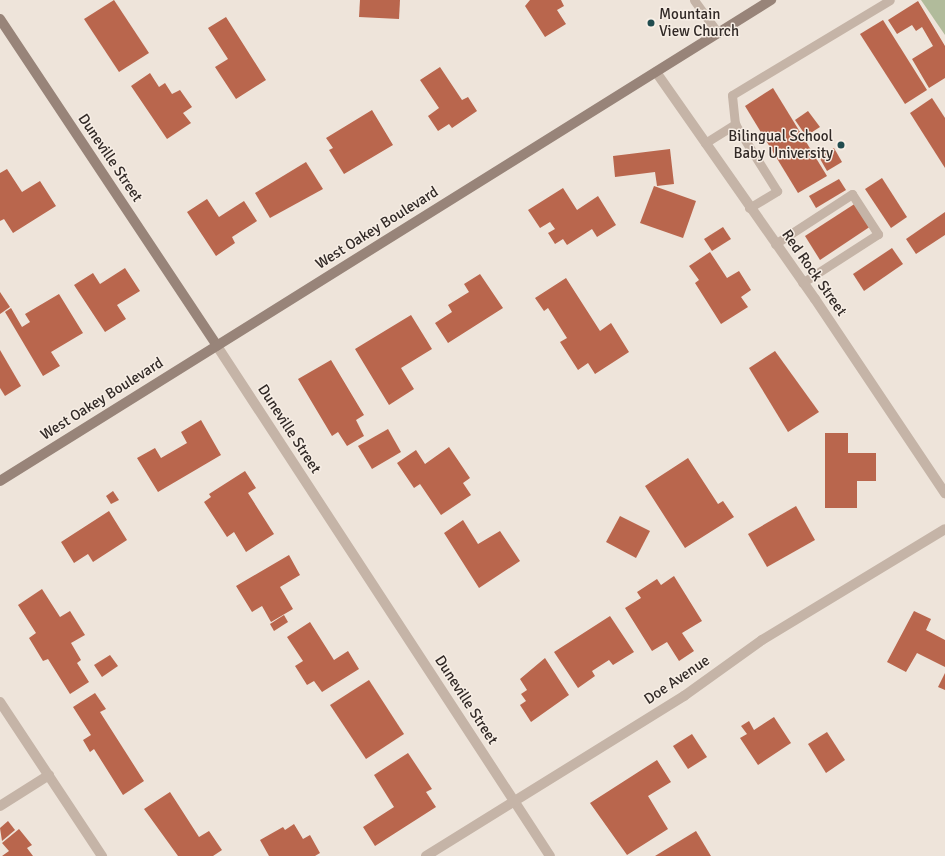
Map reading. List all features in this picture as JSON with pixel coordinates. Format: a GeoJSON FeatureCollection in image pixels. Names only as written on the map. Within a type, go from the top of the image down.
{"type":"FeatureCollection","features":[{"type":"Feature","properties":{"kind":"main road","name":"West Oakey Boulevard"},"geometry":{"type":"LineString","coordinates":[[0,481],[771,0]]}},
{"type":"Feature","properties":{"kind":"main road","name":"Duneville Street"},"geometry":{"type":"LineString","coordinates":[[0,19],[217,346]]}},
{"type":"Feature","properties":{"kind":"street","name":"Red Rock Street"},"geometry":{"type":"LineString","coordinates":[[656,72],[945,493]]}},
{"type":"Feature","properties":{"kind":"street","name":"Duneville Street"},"geometry":{"type":"LineString","coordinates":[[217,346],[550,856]]}},
{"type":"Feature","properties":{"kind":"street","name":"Doe Avenue"},"geometry":{"type":"LineString","coordinates":[[426,856],[684,696],[762,640],[945,529]]}},
{"type":"Feature","properties":{"kind":"street"},"geometry":{"type":"LineString","coordinates":[[0,702],[102,856]]}},
{"type":"Feature","properties":{"kind":"street"},"geometry":{"type":"LineString","coordinates":[[0,806],[48,775]]}},
{"type":"Feature","properties":{"kind":"lane"},"geometry":{"type":"LineString","coordinates":[[694,0],[718,33]]}},
{"type":"Feature","properties":{"kind":"lane"},"geometry":{"type":"LineString","coordinates":[[749,208],[777,191],[735,124],[732,95],[890,0]]}},
{"type":"Feature","properties":{"kind":"lane"},"geometry":{"type":"LineString","coordinates":[[705,143],[735,124]]}},
{"type":"Feature","properties":{"kind":"lane"},"geometry":{"type":"LineString","coordinates":[[775,244],[852,194],[878,234],[802,283]]}},
{"type":"Feature","properties":{"kind":"green space"},"geometry":{"type":"Polygon","coordinates":[[[921,0],[945,0],[945,35],[921,0]]]}},
{"type":"Feature","properties":{"kind":"building"},"geometry":{"type":"Polygon","coordinates":[[[114,0],[149,53],[119,72],[84,19],[114,0]]]}},
{"type":"Feature","properties":{"kind":"building"},"geometry":{"type":"Polygon","coordinates":[[[360,0],[400,0],[399,19],[359,17],[360,0]]]}},
{"type":"Feature","properties":{"kind":"building"},"geometry":{"type":"Polygon","coordinates":[[[530,0],[561,0],[564,6],[557,10],[566,24],[545,37],[525,6],[530,0]]]}},
{"type":"Feature","properties":{"kind":"building"},"geometry":{"type":"Polygon","coordinates":[[[918,1],[945,46],[945,78],[929,88],[912,59],[933,46],[922,27],[916,31],[912,25],[897,34],[888,20],[918,1]]]}},
{"type":"Feature","properties":{"kind":"building"},"geometry":{"type":"Polygon","coordinates":[[[226,17],[266,80],[236,99],[215,67],[228,59],[208,28],[226,17]]]}},
{"type":"Feature","properties":{"kind":"building"},"geometry":{"type":"Polygon","coordinates":[[[883,20],[927,90],[905,104],[860,34],[883,20]]]}},
{"type":"Feature","properties":{"kind":"building"},"geometry":{"type":"Polygon","coordinates":[[[440,67],[462,100],[468,97],[477,111],[452,128],[449,124],[438,131],[428,116],[439,108],[420,80],[440,67]]]}},
{"type":"Feature","properties":{"kind":"building"},"geometry":{"type":"Polygon","coordinates":[[[150,73],[159,87],[165,83],[172,94],[180,90],[192,107],[183,113],[191,123],[167,139],[131,86],[150,73]]]}},
{"type":"Feature","properties":{"kind":"building"},"geometry":{"type":"Polygon","coordinates":[[[773,88],[827,176],[798,193],[745,106],[773,88]]]}},
{"type":"Feature","properties":{"kind":"building"},"geometry":{"type":"Polygon","coordinates":[[[932,98],[945,118],[945,168],[910,113],[932,98]]]}},
{"type":"Feature","properties":{"kind":"building"},"geometry":{"type":"Polygon","coordinates":[[[372,110],[393,145],[344,174],[329,150],[333,148],[326,138],[372,110]]]}},
{"type":"Feature","properties":{"kind":"building"},"geometry":{"type":"Polygon","coordinates":[[[808,111],[820,127],[806,136],[795,120],[808,111]]]}},
{"type":"Feature","properties":{"kind":"building"},"geometry":{"type":"Polygon","coordinates":[[[834,148],[842,162],[827,171],[819,157],[834,148]]]}},
{"type":"Feature","properties":{"kind":"building"},"geometry":{"type":"Polygon","coordinates":[[[670,149],[674,184],[657,186],[655,172],[615,177],[613,156],[670,149]]]}},
{"type":"Feature","properties":{"kind":"building"},"geometry":{"type":"Polygon","coordinates":[[[306,162],[323,189],[270,218],[255,193],[306,162]]]}},
{"type":"Feature","properties":{"kind":"building"},"geometry":{"type":"Polygon","coordinates":[[[7,169],[22,192],[40,181],[56,206],[13,233],[4,219],[0,221],[0,173],[7,169]]]}},
{"type":"Feature","properties":{"kind":"building"},"geometry":{"type":"Polygon","coordinates":[[[882,178],[907,217],[891,228],[865,189],[882,178]]]}},
{"type":"Feature","properties":{"kind":"building"},"geometry":{"type":"Polygon","coordinates":[[[839,179],[846,190],[816,208],[809,196],[839,179]]]}},
{"type":"Feature","properties":{"kind":"building"},"geometry":{"type":"Polygon","coordinates":[[[654,186],[696,201],[683,238],[640,223],[654,186]]]}},
{"type":"Feature","properties":{"kind":"building"},"geometry":{"type":"Polygon","coordinates":[[[563,188],[577,210],[598,196],[616,225],[597,237],[592,229],[567,245],[563,239],[555,244],[548,233],[555,229],[550,222],[540,228],[528,210],[563,188]]]}},
{"type":"Feature","properties":{"kind":"building"},"geometry":{"type":"Polygon","coordinates":[[[207,199],[219,217],[244,201],[257,221],[232,237],[235,243],[216,256],[187,212],[207,199]]]}},
{"type":"Feature","properties":{"kind":"building"},"geometry":{"type":"Polygon","coordinates":[[[856,203],[871,226],[820,260],[805,236],[856,203]]]}},
{"type":"Feature","properties":{"kind":"building"},"geometry":{"type":"Polygon","coordinates":[[[945,212],[945,235],[916,254],[906,239],[945,212]]]}},
{"type":"Feature","properties":{"kind":"building"},"geometry":{"type":"Polygon","coordinates":[[[723,227],[731,239],[712,251],[704,239],[723,227]]]}},
{"type":"Feature","properties":{"kind":"building"},"geometry":{"type":"Polygon","coordinates":[[[892,248],[903,264],[864,291],[853,274],[892,248]]]}},
{"type":"Feature","properties":{"kind":"building"},"geometry":{"type":"Polygon","coordinates":[[[710,252],[727,278],[739,271],[751,290],[741,297],[748,307],[721,324],[695,283],[699,280],[689,266],[710,252]]]}},
{"type":"Feature","properties":{"kind":"building"},"geometry":{"type":"Polygon","coordinates":[[[125,268],[140,291],[117,305],[126,319],[105,332],[74,285],[93,273],[100,284],[125,268]]]}},
{"type":"Feature","properties":{"kind":"building"},"geometry":{"type":"Polygon","coordinates":[[[480,274],[503,308],[448,343],[435,323],[452,312],[448,305],[469,292],[464,284],[480,274]]]}},
{"type":"Feature","properties":{"kind":"building"},"geometry":{"type":"Polygon","coordinates":[[[566,278],[600,331],[611,323],[629,352],[595,374],[588,363],[578,370],[560,342],[567,338],[548,308],[544,311],[535,298],[566,278]]]}},
{"type":"Feature","properties":{"kind":"building"},"geometry":{"type":"Polygon","coordinates":[[[0,292],[10,307],[0,314],[0,292]]]}},
{"type":"Feature","properties":{"kind":"building"},"geometry":{"type":"Polygon","coordinates":[[[59,294],[83,333],[51,352],[60,366],[43,376],[5,312],[11,308],[22,327],[30,322],[25,314],[59,294]]]}},
{"type":"Feature","properties":{"kind":"building"},"geometry":{"type":"Polygon","coordinates":[[[411,315],[432,349],[401,368],[414,389],[389,405],[355,349],[411,315]]]}},
{"type":"Feature","properties":{"kind":"building"},"geometry":{"type":"Polygon","coordinates":[[[0,350],[21,386],[5,396],[0,388],[0,350]]]}},
{"type":"Feature","properties":{"kind":"building"},"geometry":{"type":"Polygon","coordinates":[[[775,351],[819,412],[788,432],[749,368],[775,351]]]}},
{"type":"Feature","properties":{"kind":"building"},"geometry":{"type":"Polygon","coordinates":[[[331,360],[364,415],[356,420],[364,436],[347,446],[338,432],[332,436],[298,379],[331,360]]]}},
{"type":"Feature","properties":{"kind":"building"},"geometry":{"type":"Polygon","coordinates":[[[201,420],[221,455],[158,492],[137,458],[155,448],[161,458],[187,443],[181,432],[201,420]]]}},
{"type":"Feature","properties":{"kind":"building"},"geometry":{"type":"Polygon","coordinates":[[[388,429],[401,452],[372,469],[358,446],[388,429]]]}},
{"type":"Feature","properties":{"kind":"building"},"geometry":{"type":"Polygon","coordinates":[[[825,433],[848,433],[848,453],[876,453],[876,481],[857,481],[857,508],[825,508],[825,433]]]}},
{"type":"Feature","properties":{"kind":"building"},"geometry":{"type":"Polygon","coordinates":[[[449,447],[470,478],[463,483],[471,495],[441,515],[420,484],[414,488],[397,463],[416,450],[425,464],[449,447]]]}},
{"type":"Feature","properties":{"kind":"building"},"geometry":{"type":"Polygon","coordinates":[[[688,458],[718,504],[723,501],[734,517],[685,548],[645,486],[688,458]]]}},
{"type":"Feature","properties":{"kind":"building"},"geometry":{"type":"Polygon","coordinates":[[[245,471],[256,488],[248,493],[274,534],[246,552],[234,532],[227,537],[204,502],[211,497],[209,494],[245,471]]]}},
{"type":"Feature","properties":{"kind":"building"},"geometry":{"type":"Polygon","coordinates":[[[113,491],[119,500],[111,504],[106,496],[113,491]]]}},
{"type":"Feature","properties":{"kind":"building"},"geometry":{"type":"Polygon","coordinates":[[[796,506],[815,540],[767,567],[748,534],[796,506]]]}},
{"type":"Feature","properties":{"kind":"building"},"geometry":{"type":"Polygon","coordinates":[[[109,511],[127,540],[93,562],[88,554],[74,563],[61,542],[109,511]]]}},
{"type":"Feature","properties":{"kind":"building"},"geometry":{"type":"Polygon","coordinates":[[[620,516],[650,531],[636,558],[606,542],[620,516]]]}},
{"type":"Feature","properties":{"kind":"building"},"geometry":{"type":"Polygon","coordinates":[[[463,520],[478,544],[500,531],[520,561],[479,588],[444,533],[463,520]]]}},
{"type":"Feature","properties":{"kind":"building"},"geometry":{"type":"Polygon","coordinates":[[[289,555],[300,575],[280,587],[293,609],[271,622],[262,606],[252,612],[236,586],[289,555]]]}},
{"type":"Feature","properties":{"kind":"building"},"geometry":{"type":"Polygon","coordinates":[[[674,576],[702,621],[682,633],[694,651],[679,661],[667,642],[652,651],[625,608],[641,598],[637,592],[657,579],[661,585],[674,576]]]}},
{"type":"Feature","properties":{"kind":"building"},"geometry":{"type":"Polygon","coordinates":[[[42,589],[60,617],[70,611],[85,635],[71,643],[81,660],[77,663],[89,682],[70,694],[48,659],[43,661],[29,638],[36,633],[18,605],[42,589]]]}},
{"type":"Feature","properties":{"kind":"building"},"geometry":{"type":"Polygon","coordinates":[[[914,611],[931,619],[926,630],[945,640],[945,667],[917,653],[906,672],[887,662],[914,611]]]}},
{"type":"Feature","properties":{"kind":"building"},"geometry":{"type":"Polygon","coordinates":[[[284,615],[288,622],[274,631],[270,624],[284,615]]]}},
{"type":"Feature","properties":{"kind":"building"},"geometry":{"type":"Polygon","coordinates":[[[610,616],[634,652],[613,665],[609,660],[592,671],[595,676],[578,688],[554,652],[610,616]]]}},
{"type":"Feature","properties":{"kind":"building"},"geometry":{"type":"Polygon","coordinates":[[[310,622],[334,660],[348,651],[359,669],[322,692],[314,681],[307,685],[295,666],[303,661],[287,637],[310,622]]]}},
{"type":"Feature","properties":{"kind":"building"},"geometry":{"type":"Polygon","coordinates":[[[110,655],[118,666],[102,677],[94,665],[110,655]]]}},
{"type":"Feature","properties":{"kind":"building"},"geometry":{"type":"Polygon","coordinates":[[[545,658],[569,695],[531,722],[520,705],[526,701],[521,694],[527,690],[520,679],[545,658]]]}},
{"type":"Feature","properties":{"kind":"building"},"geometry":{"type":"Polygon","coordinates":[[[945,673],[945,690],[938,687],[945,673]]]}},
{"type":"Feature","properties":{"kind":"building"},"geometry":{"type":"Polygon","coordinates":[[[369,680],[404,734],[366,759],[330,705],[369,680]]]}},
{"type":"Feature","properties":{"kind":"building"},"geometry":{"type":"Polygon","coordinates":[[[95,693],[106,709],[100,712],[144,781],[123,795],[94,749],[90,752],[83,740],[91,735],[73,707],[95,693]]]}},
{"type":"Feature","properties":{"kind":"building"},"geometry":{"type":"Polygon","coordinates":[[[774,717],[791,743],[758,765],[740,738],[747,734],[741,726],[749,721],[754,730],[774,717]]]}},
{"type":"Feature","properties":{"kind":"building"},"geometry":{"type":"Polygon","coordinates":[[[827,732],[845,760],[826,773],[808,744],[827,732]]]}},
{"type":"Feature","properties":{"kind":"building"},"geometry":{"type":"Polygon","coordinates":[[[692,734],[707,757],[688,769],[673,746],[692,734]]]}},
{"type":"Feature","properties":{"kind":"building"},"geometry":{"type":"Polygon","coordinates":[[[408,753],[432,789],[426,792],[436,807],[375,846],[363,827],[394,807],[374,775],[408,753]]]}},
{"type":"Feature","properties":{"kind":"building"},"geometry":{"type":"Polygon","coordinates":[[[657,760],[671,782],[648,796],[668,829],[627,855],[590,803],[657,760]]]}},
{"type":"Feature","properties":{"kind":"building"},"geometry":{"type":"Polygon","coordinates":[[[170,792],[199,837],[209,831],[222,850],[213,856],[178,856],[144,809],[170,792]]]}},
{"type":"Feature","properties":{"kind":"building"},"geometry":{"type":"Polygon","coordinates":[[[8,821],[15,830],[2,841],[0,828],[8,821]]]}},
{"type":"Feature","properties":{"kind":"building"},"geometry":{"type":"Polygon","coordinates":[[[294,824],[303,839],[310,835],[320,853],[315,856],[269,856],[260,840],[283,827],[285,830],[294,824]]]}},
{"type":"Feature","properties":{"kind":"building"},"geometry":{"type":"Polygon","coordinates":[[[19,829],[32,845],[27,848],[33,856],[2,856],[9,851],[2,843],[19,829]]]}},
{"type":"Feature","properties":{"kind":"building"},"geometry":{"type":"Polygon","coordinates":[[[696,831],[711,856],[655,856],[696,831]]]}},
{"type":"Feature","properties":{"kind":"place","name":"Mountain View Church"},"geometry":{"type":"Point","coordinates":[651,23]}},
{"type":"Feature","properties":{"kind":"place","name":"Bilingual School Baby University"},"geometry":{"type":"Point","coordinates":[841,145]}}]}
